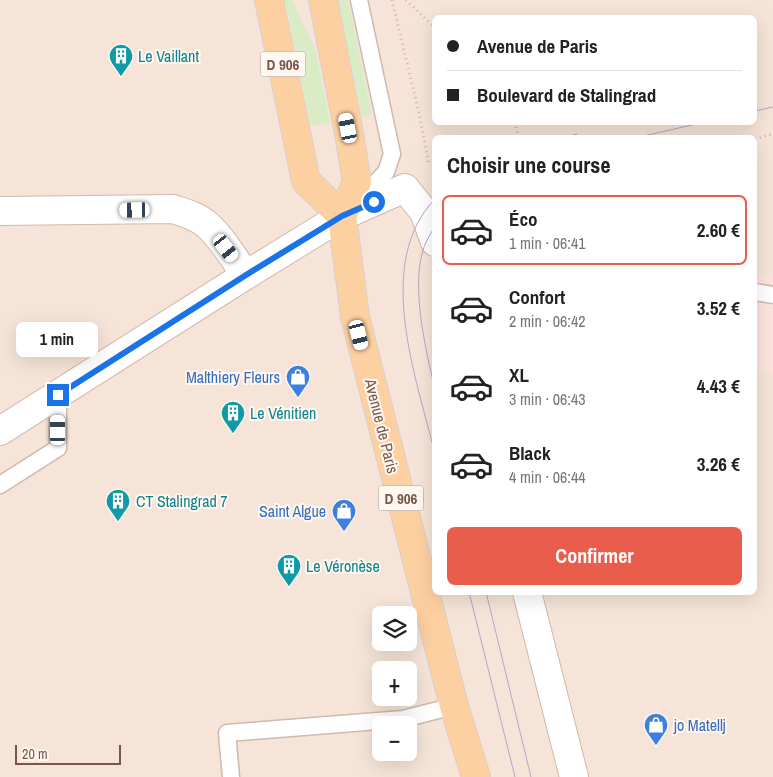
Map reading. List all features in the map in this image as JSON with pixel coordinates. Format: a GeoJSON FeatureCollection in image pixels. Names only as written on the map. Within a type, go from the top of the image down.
{"type":"FeatureCollection","features":[{"type":"Feature","properties":{"kind":"main road","name":"D 906"},"geometry":{"type":"LineString","coordinates":[[269,0],[306,181],[342,216]]}},
{"type":"Feature","properties":{"kind":"main road"},"geometry":{"type":"LineString","coordinates":[[323,0],[357,182],[342,216]]}},
{"type":"Feature","properties":{"kind":"main road","name":"Avenue de Paris"},"geometry":{"type":"LineString","coordinates":[[342,216],[355,317],[454,706],[476,777]]}},
{"type":"Feature","properties":{"kind":"street"},"geometry":{"type":"LineString","coordinates":[[0,431],[342,216],[405,188],[424,212],[432,234]]}},
{"type":"Feature","properties":{"kind":"street"},"geometry":{"type":"LineString","coordinates":[[0,211],[173,209],[192,215],[205,223],[216,233],[246,275]]}},
{"type":"Feature","properties":{"kind":"street"},"geometry":{"type":"LineString","coordinates":[[528,595],[574,777]]}},
{"type":"Feature","properties":{"kind":"lane"},"geometry":{"type":"LineString","coordinates":[[342,216],[386,172],[392,154],[359,0]]}},
{"type":"Feature","properties":{"kind":"lane"},"geometry":{"type":"LineString","coordinates":[[757,292],[773,295]]}},
{"type":"Feature","properties":{"kind":"lane"},"geometry":{"type":"LineString","coordinates":[[0,485],[58,448],[58,395]]}},
{"type":"Feature","properties":{"kind":"lane"},"geometry":{"type":"LineString","coordinates":[[232,777],[227,733],[403,720],[454,706]]}},
{"type":"Feature","properties":{"kind":"path"},"geometry":{"type":"LineString","coordinates":[[392,0],[429,161]]}},
{"type":"Feature","properties":{"kind":"path"},"geometry":{"type":"LineString","coordinates":[[406,0],[432,25]]}},
{"type":"Feature","properties":{"kind":"path"},"geometry":{"type":"LineString","coordinates":[[757,138],[773,134]]}},
{"type":"Feature","properties":{"kind":"shaded area"},"geometry":{"type":"Polygon","coordinates":[[[0,0],[773,0],[773,777],[0,777],[0,0]]]}},
{"type":"Feature","properties":{"kind":"shaded area"},"geometry":{"type":"Polygon","coordinates":[[[757,275],[773,278],[773,373],[757,370],[757,275]]]}},
{"type":"Feature","properties":{"kind":"green space"},"geometry":{"type":"Polygon","coordinates":[[[285,0],[292,0],[316,51],[330,123],[311,126],[285,0]]]}},
{"type":"Feature","properties":{"kind":"green space"},"geometry":{"type":"Polygon","coordinates":[[[337,0],[348,0],[372,115],[362,117],[337,0]]]}},
{"type":"Feature","properties":{"kind":"tram line"},"geometry":{"type":"LineString","coordinates":[[757,111],[773,107]]}},
{"type":"Feature","properties":{"kind":"tram line"},"geometry":{"type":"LineString","coordinates":[[648,135],[692,125]]}},
{"type":"Feature","properties":{"kind":"tram line"},"geometry":{"type":"LineString","coordinates":[[432,203],[416,225],[406,255],[403,288],[405,322],[411,357],[432,442]]}},
{"type":"Feature","properties":{"kind":"tram line"},"geometry":{"type":"LineString","coordinates":[[432,231],[423,250],[419,269],[421,322],[432,376]]}},
{"type":"Feature","properties":{"kind":"tram line"},"geometry":{"type":"LineString","coordinates":[[470,595],[515,777]]}},
{"type":"Feature","properties":{"kind":"tram line"},"geometry":{"type":"LineString","coordinates":[[487,595],[531,777]]}},
{"type":"Feature","properties":{"kind":"place","name":"Le Vaillant"},"geometry":{"type":"Point","coordinates":[121,77]}},
{"type":"Feature","properties":{"kind":"place","name":"Malthiery Fleurs"},"geometry":{"type":"Point","coordinates":[298,398]}},
{"type":"Feature","properties":{"kind":"place","name":"Le Vénitien"},"geometry":{"type":"Point","coordinates":[233,434]}},
{"type":"Feature","properties":{"kind":"place","name":"CT Stalingrad 7"},"geometry":{"type":"Point","coordinates":[118,522]}},
{"type":"Feature","properties":{"kind":"place","name":"Saint Algue"},"geometry":{"type":"Point","coordinates":[344,532]}},
{"type":"Feature","properties":{"kind":"place","name":"Le Véronèse"},"geometry":{"type":"Point","coordinates":[289,587]}},
{"type":"Feature","properties":{"kind":"place","name":"jo Matellj"},"geometry":{"type":"Point","coordinates":[656,746]}},
{"type":"Feature","properties":{"kind":"route"},"geometry":{"type":"LineString","coordinates":[[58,395],[342,216],[374,202]]}}]}
